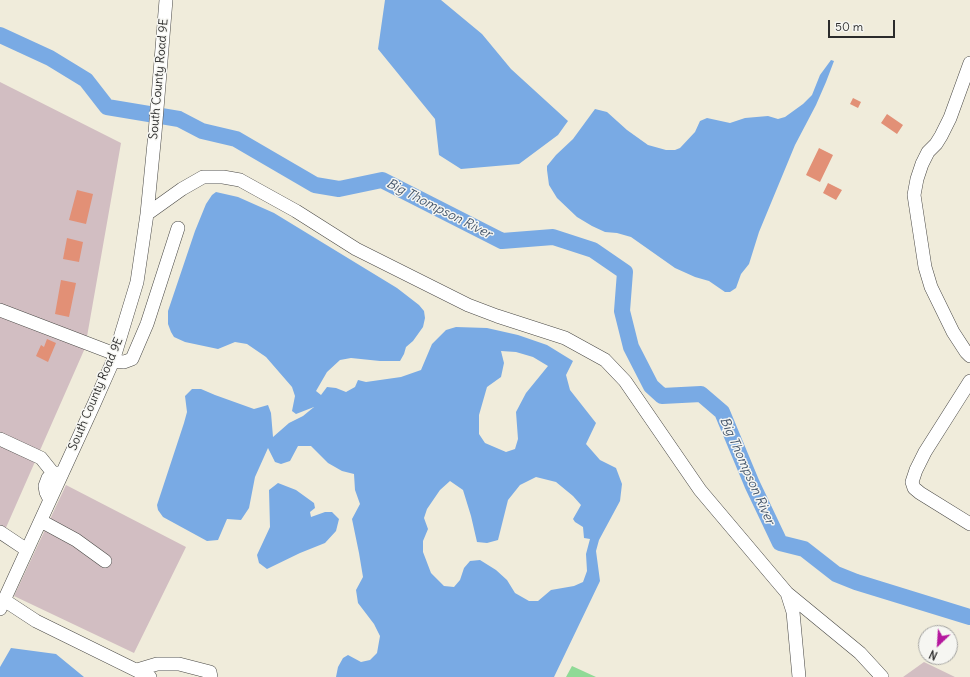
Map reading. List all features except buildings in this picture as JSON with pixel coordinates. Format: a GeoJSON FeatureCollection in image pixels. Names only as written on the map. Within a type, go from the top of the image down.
{"type":"FeatureCollection","features":[{"type":"Feature","properties":{"kind":"street","name":"South County Road 9E"},"geometry":{"type":"LineString","coordinates":[[2,604],[50,500],[58,473],[114,358],[137,282],[147,214],[166,0]]}},
{"type":"Feature","properties":{"kind":"street"},"geometry":{"type":"LineString","coordinates":[[970,63],[950,118],[941,136],[928,152],[922,164],[914,195],[925,267],[931,286],[953,332],[970,356]]}},
{"type":"Feature","properties":{"kind":"street"},"geometry":{"type":"LineString","coordinates":[[147,214],[182,188],[203,177],[223,177],[240,180],[296,211],[356,249],[455,298],[497,316],[565,338],[605,360],[625,381],[700,490],[787,593],[860,654],[882,677]]}},
{"type":"Feature","properties":{"kind":"street"},"geometry":{"type":"LineString","coordinates":[[0,310],[124,362],[132,359],[147,324],[178,228]]}},
{"type":"Feature","properties":{"kind":"street"},"geometry":{"type":"LineString","coordinates":[[970,381],[925,452],[912,482],[914,488],[920,493],[970,524]]}},
{"type":"Feature","properties":{"kind":"street"},"geometry":{"type":"LineString","coordinates":[[0,439],[41,458],[58,473]]}},
{"type":"Feature","properties":{"kind":"street"},"geometry":{"type":"LineString","coordinates":[[41,521],[76,540],[105,560]]}},
{"type":"Feature","properties":{"kind":"street"},"geometry":{"type":"LineString","coordinates":[[0,532],[27,550]]}},
{"type":"Feature","properties":{"kind":"street"},"geometry":{"type":"LineString","coordinates":[[787,593],[793,612],[798,677]]}},
{"type":"Feature","properties":{"kind":"street"},"geometry":{"type":"LineString","coordinates":[[2,604],[150,677]]}},
{"type":"Feature","properties":{"kind":"street"},"geometry":{"type":"LineString","coordinates":[[137,670],[157,664],[179,664],[210,672],[211,677]]}},
{"type":"Feature","properties":{"kind":"shaded area"},"geometry":{"type":"Polygon","coordinates":[[[0,82],[121,143],[85,348],[1,539],[0,538],[0,82]]]}},
{"type":"Feature","properties":{"kind":"shaded area"},"geometry":{"type":"Polygon","coordinates":[[[66,485],[186,547],[134,653],[14,596],[66,485]]]}},
{"type":"Feature","properties":{"kind":"shaded area"},"geometry":{"type":"Polygon","coordinates":[[[920,665],[930,665],[955,677],[903,677],[920,665]]]}},
{"type":"Feature","properties":{"kind":"green space"},"geometry":{"type":"Polygon","coordinates":[[[572,666],[596,677],[566,677],[572,666]]]}},
{"type":"Feature","properties":{"kind":"water"},"geometry":{"type":"Polygon","coordinates":[[[385,0],[441,0],[482,34],[511,69],[568,121],[558,135],[519,164],[461,169],[439,155],[435,119],[378,49],[385,0]]]}},
{"type":"Feature","properties":{"kind":"water"},"geometry":{"type":"Polygon","coordinates":[[[831,60],[834,61],[826,82],[795,145],[759,232],[749,264],[741,274],[736,288],[730,292],[725,292],[709,281],[695,277],[675,268],[631,237],[617,233],[605,232],[592,226],[577,217],[557,198],[549,185],[547,166],[573,139],[595,109],[607,112],[627,130],[648,145],[666,150],[675,150],[680,148],[695,132],[700,121],[707,118],[730,123],[745,118],[768,116],[778,119],[785,117],[803,104],[812,95],[820,75],[831,60]]]}},
{"type":"Feature","properties":{"kind":"water"},"geometry":{"type":"Polygon","coordinates":[[[216,192],[238,197],[274,213],[397,288],[419,305],[424,311],[425,318],[423,327],[413,341],[406,347],[400,361],[380,361],[351,358],[340,360],[327,372],[316,391],[321,395],[327,387],[336,388],[346,392],[355,387],[358,380],[366,382],[401,377],[421,370],[432,344],[446,330],[456,327],[487,328],[518,335],[547,345],[573,361],[566,375],[570,390],[596,423],[586,444],[600,460],[616,468],[622,484],[620,501],[599,540],[596,551],[600,581],[554,677],[336,677],[338,667],[343,658],[348,655],[361,662],[370,660],[377,653],[380,636],[374,624],[358,603],[356,590],[363,577],[352,519],[360,504],[355,490],[354,474],[342,471],[328,463],[311,446],[298,446],[290,461],[281,464],[275,462],[268,448],[255,477],[249,508],[241,520],[227,519],[218,540],[207,541],[163,517],[158,510],[157,505],[187,412],[185,396],[192,389],[201,389],[254,409],[268,405],[271,413],[273,437],[289,423],[303,416],[314,407],[296,414],[292,411],[295,396],[292,387],[266,357],[247,344],[235,342],[218,349],[185,342],[174,337],[171,332],[168,324],[168,311],[195,231],[206,204],[216,192]],[[501,351],[504,363],[501,377],[487,387],[479,415],[479,434],[485,443],[506,452],[515,449],[518,439],[516,412],[526,393],[548,366],[533,357],[516,352],[501,351]],[[536,477],[520,485],[508,500],[498,540],[487,543],[477,542],[463,490],[450,481],[440,490],[427,509],[424,518],[428,529],[423,541],[423,552],[431,573],[444,586],[454,587],[460,580],[464,568],[470,561],[480,560],[496,570],[507,580],[515,593],[529,601],[538,601],[551,590],[574,586],[583,582],[587,571],[586,554],[590,539],[584,538],[583,527],[573,519],[581,505],[573,496],[556,482],[536,477]]]}},
{"type":"Feature","properties":{"kind":"water"},"geometry":{"type":"Polygon","coordinates":[[[278,483],[296,490],[314,503],[315,508],[310,512],[311,517],[325,512],[332,512],[339,519],[336,531],[325,543],[267,569],[259,563],[257,555],[270,527],[269,490],[278,483]]]}},
{"type":"Feature","properties":{"kind":"water"},"geometry":{"type":"Polygon","coordinates":[[[11,648],[56,654],[84,677],[0,677],[0,667],[11,648]]]}},
{"type":"Feature","properties":{"kind":"waterway","name":"Big Thompson River"},"geometry":{"type":"LineString","coordinates":[[0,35],[50,58],[86,80],[107,107],[179,119],[202,131],[236,139],[315,185],[339,189],[382,180],[502,241],[553,237],[593,250],[625,272],[622,311],[631,347],[651,386],[662,396],[701,394],[722,412],[752,484],[780,543],[804,549],[836,574],[856,582],[970,617]]}}]}
